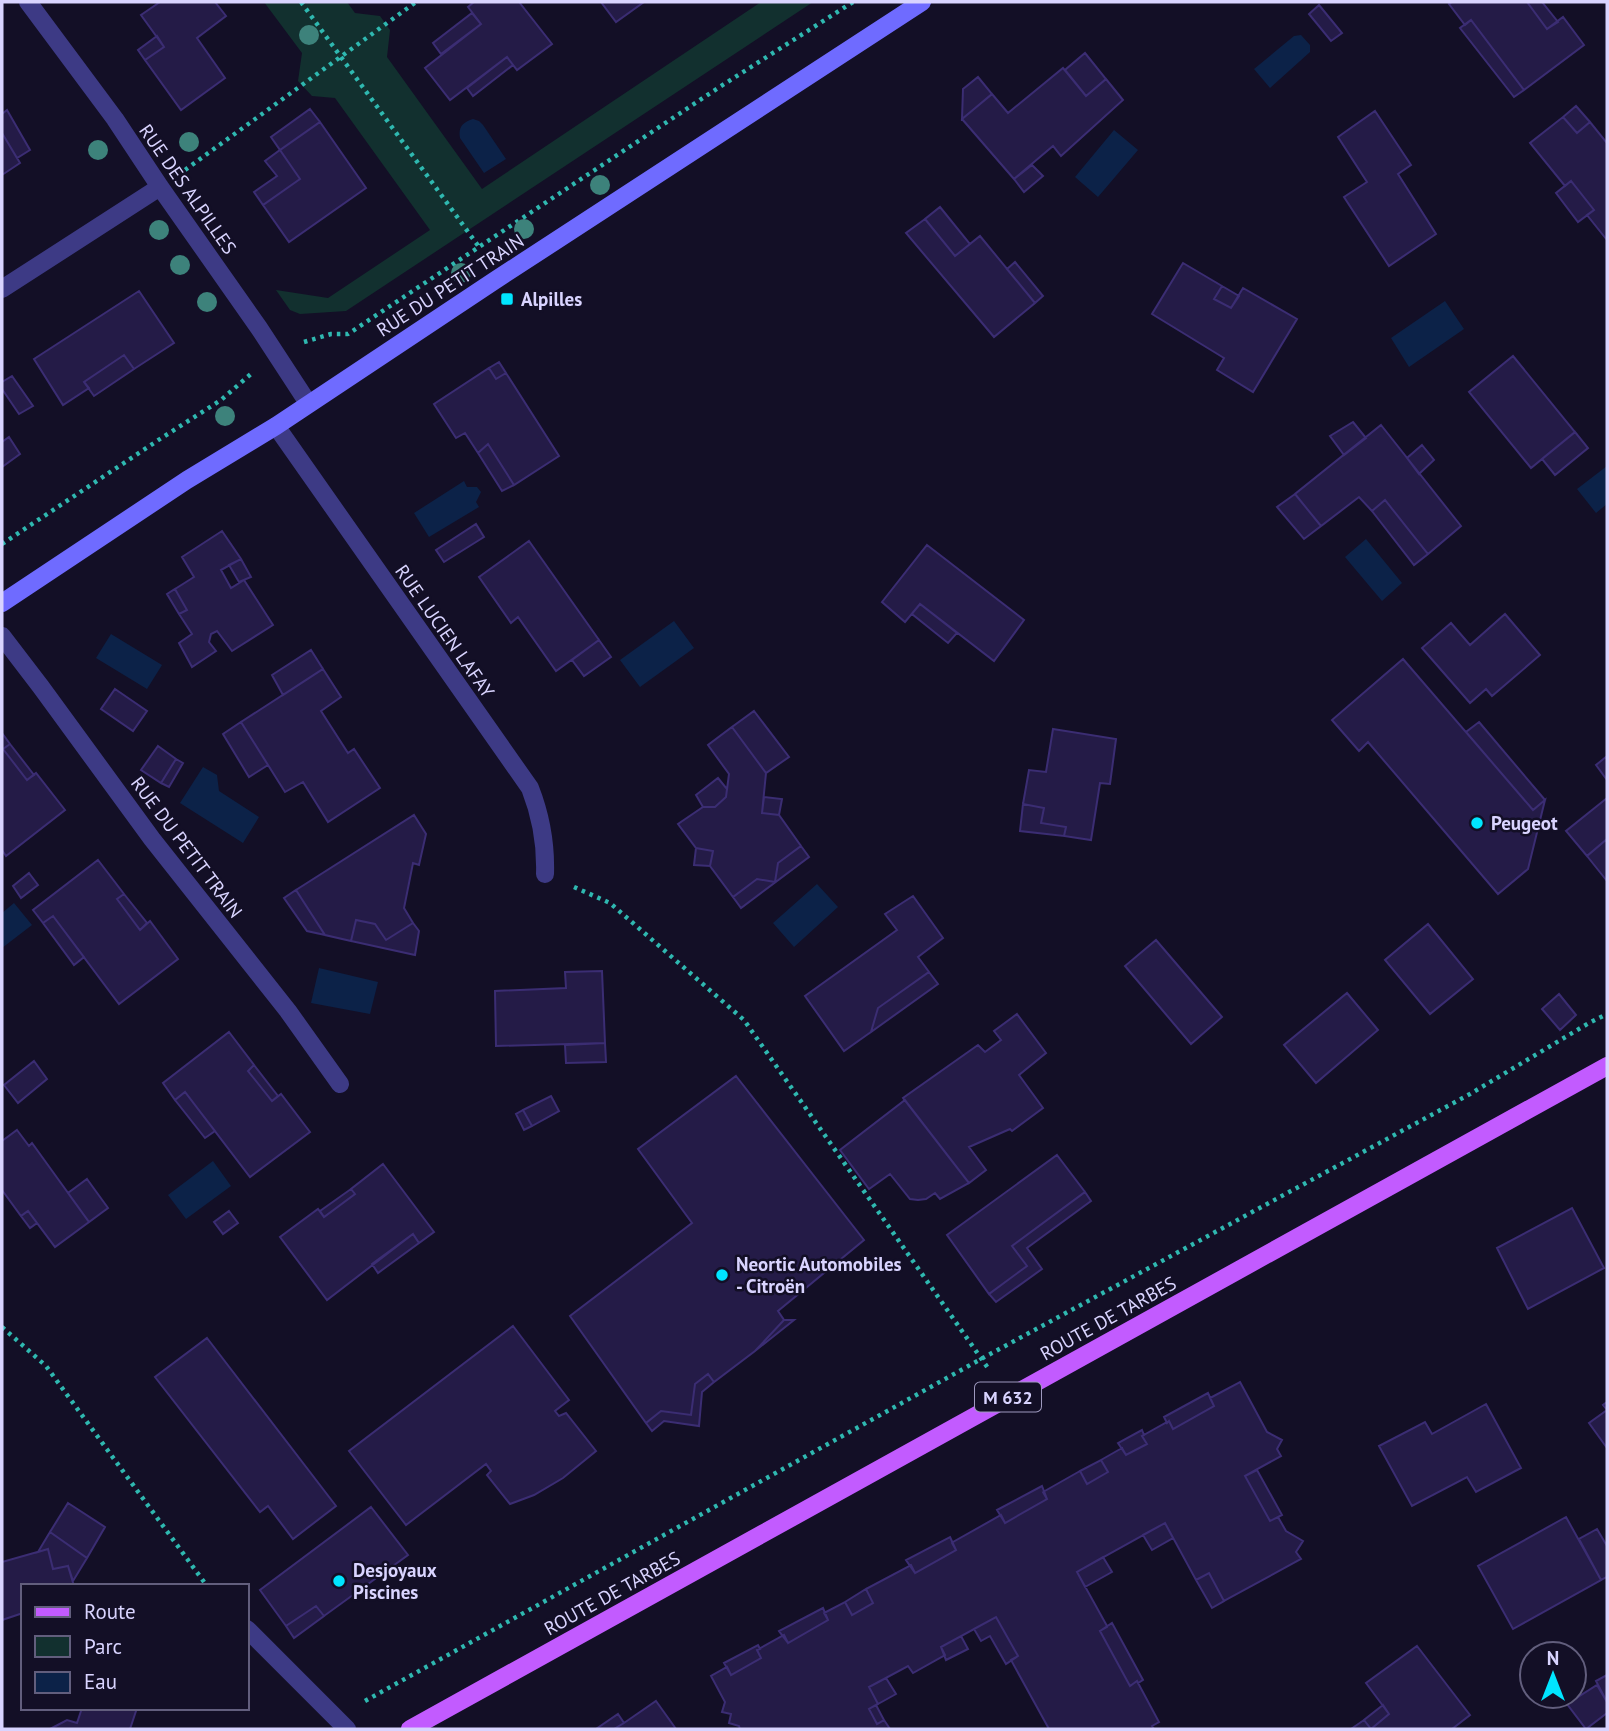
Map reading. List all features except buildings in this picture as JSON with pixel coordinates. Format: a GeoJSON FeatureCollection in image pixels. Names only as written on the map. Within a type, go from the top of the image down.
{"type":"FeatureCollection","features":[{"type":"Feature","properties":{"kind":"main road","name":"ROUTE DE TARBES"},"geometry":{"type":"LineString","coordinates":[[410,1729],[1607,1066]]}},
{"type":"Feature","properties":{"kind":"street","name":"RUE DES ALPILLES"},"geometry":{"type":"LineString","coordinates":[[28,2],[115,119],[308,403]]}},
{"type":"Feature","properties":{"kind":"street","name":"RUE DU PETIT TRAIN"},"geometry":{"type":"LineString","coordinates":[[2,603],[922,2]]}},
{"type":"Feature","properties":{"kind":"street"},"geometry":{"type":"LineString","coordinates":[[2,289],[160,187]]}},
{"type":"Feature","properties":{"kind":"street","name":"RUE LUCIEN LAFAY"},"geometry":{"type":"LineString","coordinates":[[276,426],[530,788],[543,833],[545,874]]}},
{"type":"Feature","properties":{"kind":"street","name":"RUE DU PETIT TRAIN"},"geometry":{"type":"LineString","coordinates":[[2,636],[152,839],[288,1012],[340,1084]]}},
{"type":"Feature","properties":{"kind":"street"},"geometry":{"type":"LineString","coordinates":[[248,1630],[341,1723]]}},
{"type":"Feature","properties":{"kind":"path"},"geometry":{"type":"LineString","coordinates":[[301,2],[479,247]]}},
{"type":"Feature","properties":{"kind":"path"},"geometry":{"type":"LineString","coordinates":[[160,187],[201,160],[416,2]]}},
{"type":"Feature","properties":{"kind":"path","name":"RUE DU PETIT TRAIN"},"geometry":{"type":"LineString","coordinates":[[2,544],[221,400],[248,376],[308,340],[331,334],[348,334],[718,88],[853,2]]}},
{"type":"Feature","properties":{"kind":"path"},"geometry":{"type":"LineString","coordinates":[[545,874],[610,902],[744,1020],[1008,1397]]}},
{"type":"Feature","properties":{"kind":"path"},"geometry":{"type":"LineString","coordinates":[[341,1723],[981,1359],[1470,1094],[1607,1014]]}},
{"type":"Feature","properties":{"kind":"path"},"geometry":{"type":"LineString","coordinates":[[2,1327],[46,1366],[206,1584]]}},
{"type":"Feature","properties":{"kind":"green space"},"geometry":{"type":"Polygon","coordinates":[[[264,2],[347,2],[355,13],[380,16],[390,30],[387,57],[482,189],[761,2],[813,2],[346,311],[300,314],[290,310],[276,290],[328,298],[430,230],[335,98],[312,96],[298,81],[302,53],[264,2]]]}},
{"type":"Feature","properties":{"kind":"water"},"geometry":{"type":"Polygon","coordinates":[[[1301,35],[1310,45],[1310,52],[1270,88],[1254,69],[1294,36],[1301,35]]]}},
{"type":"Feature","properties":{"kind":"water"},"geometry":{"type":"Polygon","coordinates":[[[473,119],[483,125],[506,159],[484,173],[460,138],[462,125],[473,119]]]}},
{"type":"Feature","properties":{"kind":"water"},"geometry":{"type":"Polygon","coordinates":[[[1114,130],[1138,150],[1098,197],[1075,177],[1114,130]]]}},
{"type":"Feature","properties":{"kind":"water"},"geometry":{"type":"Polygon","coordinates":[[[1445,301],[1464,329],[1409,367],[1391,338],[1445,301]]]}},
{"type":"Feature","properties":{"kind":"water"},"geometry":{"type":"Polygon","coordinates":[[[1607,466],[1607,504],[1596,513],[1577,489],[1607,466]]]}},
{"type":"Feature","properties":{"kind":"water"},"geometry":{"type":"Polygon","coordinates":[[[464,481],[467,487],[477,487],[481,492],[476,502],[479,507],[429,537],[414,513],[464,481]]]}},
{"type":"Feature","properties":{"kind":"water"},"geometry":{"type":"Polygon","coordinates":[[[1366,539],[1402,583],[1382,601],[1345,557],[1366,539]]]}},
{"type":"Feature","properties":{"kind":"water"},"geometry":{"type":"Polygon","coordinates":[[[674,621],[694,648],[640,687],[620,660],[674,621]]]}},
{"type":"Feature","properties":{"kind":"water"},"geometry":{"type":"Polygon","coordinates":[[[111,634],[162,665],[147,689],[96,658],[111,634]]]}},
{"type":"Feature","properties":{"kind":"water"},"geometry":{"type":"Polygon","coordinates":[[[203,767],[217,775],[219,791],[259,817],[243,843],[180,803],[203,767]]]}},
{"type":"Feature","properties":{"kind":"water"},"geometry":{"type":"Polygon","coordinates":[[[817,884],[838,907],[794,947],[773,923],[817,884]]]}},
{"type":"Feature","properties":{"kind":"water"},"geometry":{"type":"Polygon","coordinates":[[[14,903],[32,925],[2,948],[2,913],[14,903]]]}},
{"type":"Feature","properties":{"kind":"water"},"geometry":{"type":"Polygon","coordinates":[[[319,968],[378,982],[370,1014],[311,1003],[319,968]]]}},
{"type":"Feature","properties":{"kind":"water"},"geometry":{"type":"Polygon","coordinates":[[[213,1161],[231,1186],[186,1219],[168,1195],[213,1161]]]}},
{"type":"Feature","properties":{"kind":"place","name":"Alpilles"},"geometry":{"type":"Point","coordinates":[507,299]}},
{"type":"Feature","properties":{"kind":"place","name":"Peugeot"},"geometry":{"type":"Point","coordinates":[1477,823]}},
{"type":"Feature","properties":{"kind":"place","name":"Neortic Automobiles - Citroën"},"geometry":{"type":"Point","coordinates":[722,1275]}},
{"type":"Feature","properties":{"kind":"place","name":"Desjoyaux Piscines"},"geometry":{"type":"Point","coordinates":[339,1581]}}]}
